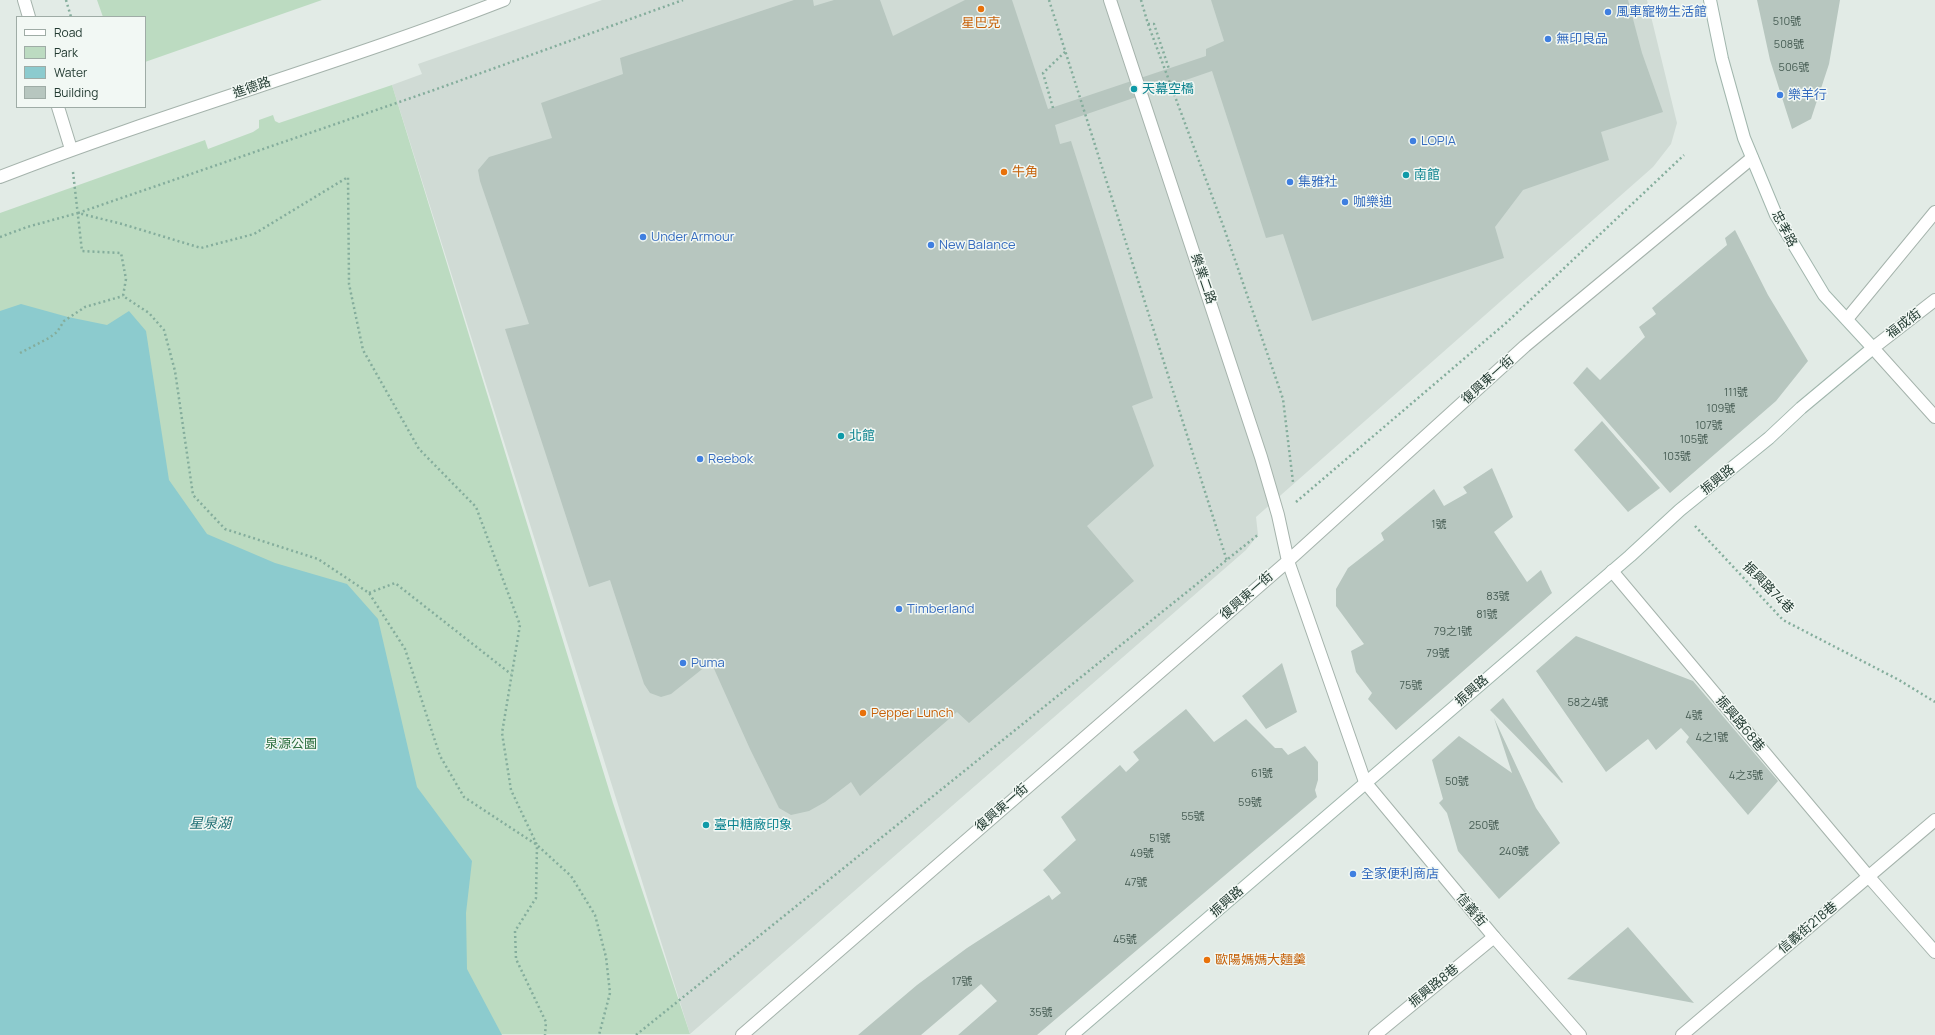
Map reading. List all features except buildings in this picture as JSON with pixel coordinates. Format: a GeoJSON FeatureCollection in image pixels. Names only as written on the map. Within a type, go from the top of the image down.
{"type":"FeatureCollection","features":[{"type":"Feature","properties":{"kind":"street"},"geometry":{"type":"LineString","coordinates":[[24,0],[29,16]]}},
{"type":"Feature","properties":{"kind":"street","name":"進德路"},"geometry":{"type":"LineString","coordinates":[[0,177],[71,149],[389,42],[504,0]]}},
{"type":"Feature","properties":{"kind":"street","name":"樂業二路"},"geometry":{"type":"LineString","coordinates":[[1110,0],[1240,391],[1278,515],[1288,561],[1365,782]]}},
{"type":"Feature","properties":{"kind":"street","name":"忠孝路"},"geometry":{"type":"LineString","coordinates":[[1710,0],[1722,59],[1744,138],[1776,215],[1800,258],[1824,295],[1935,417]]}},
{"type":"Feature","properties":{"kind":"street"},"geometry":{"type":"LineString","coordinates":[[58,108],[71,149]]}},
{"type":"Feature","properties":{"kind":"street","name":"復興東一街"},"geometry":{"type":"LineString","coordinates":[[742,1035],[1288,561],[1525,346],[1752,158]]}},
{"type":"Feature","properties":{"kind":"street"},"geometry":{"type":"LineString","coordinates":[[1847,319],[1935,212]]}},
{"type":"Feature","properties":{"kind":"street","name":"福成街"},"geometry":{"type":"LineString","coordinates":[[1873,348],[1935,300]]}},
{"type":"Feature","properties":{"kind":"street","name":"振興路"},"geometry":{"type":"LineString","coordinates":[[1072,1035],[1612,571],[1680,510],[1768,438],[1801,408],[1873,348]]}},
{"type":"Feature","properties":{"kind":"street","name":"振興路68巷"},"geometry":{"type":"LineString","coordinates":[[1612,571],[1868,877],[1935,952]]}},
{"type":"Feature","properties":{"kind":"street","name":"信義街"},"geometry":{"type":"LineString","coordinates":[[1365,782],[1494,937],[1580,1035]]}},
{"type":"Feature","properties":{"kind":"street","name":"信義街218巷"},"geometry":{"type":"LineString","coordinates":[[1682,1035],[1935,820]]}},
{"type":"Feature","properties":{"kind":"street","name":"振興路8巷"},"geometry":{"type":"LineString","coordinates":[[1375,1035],[1494,937]]}},
{"type":"Feature","properties":{"kind":"path"},"geometry":{"type":"LineString","coordinates":[[66,0],[71,16]]}},
{"type":"Feature","properties":{"kind":"path"},"geometry":{"type":"LineString","coordinates":[[0,236],[78,213],[434,90],[683,0]]}},
{"type":"Feature","properties":{"kind":"path"},"geometry":{"type":"LineString","coordinates":[[1050,0],[1227,561]]}},
{"type":"Feature","properties":{"kind":"path"},"geometry":{"type":"LineString","coordinates":[[1141,0],[1148,24],[1224,228],[1283,399],[1294,488]]}},
{"type":"Feature","properties":{"kind":"path"},"geometry":{"type":"LineString","coordinates":[[1148,24],[1154,24],[1169,69]]}},
{"type":"Feature","properties":{"kind":"path"},"geometry":{"type":"LineString","coordinates":[[1053,108],[1043,73],[1066,51]]}},
{"type":"Feature","properties":{"kind":"path"},"geometry":{"type":"LineString","coordinates":[[71,149],[82,251],[121,253],[126,279],[123,296]]}},
{"type":"Feature","properties":{"kind":"path"},"geometry":{"type":"LineString","coordinates":[[1294,495],[1295,503],[1506,323],[1684,155]]}},
{"type":"Feature","properties":{"kind":"path"},"geometry":{"type":"LineString","coordinates":[[78,213],[122,224],[201,248],[254,234],[348,177],[349,284],[363,350],[419,449],[476,507],[520,625],[502,733],[511,790],[537,845],[536,898],[515,932],[516,959],[546,1022],[545,1035]]}},
{"type":"Feature","properties":{"kind":"path"},"geometry":{"type":"LineString","coordinates":[[20,353],[53,335],[64,321],[85,307],[123,296],[149,313],[164,330],[175,371],[193,495],[225,529],[318,558],[369,593],[405,649],[440,756],[464,798],[537,845],[571,876],[595,915],[606,957],[610,993],[599,1035]]}},
{"type":"Feature","properties":{"kind":"path","name":"振興路74巷"},"geometry":{"type":"LineString","coordinates":[[1680,510],[1783,620],[1899,680],[1935,702]]}},
{"type":"Feature","properties":{"kind":"path"},"geometry":{"type":"LineString","coordinates":[[636,1035],[1227,561],[1258,535],[1278,515]]}},
{"type":"Feature","properties":{"kind":"path"},"geometry":{"type":"LineString","coordinates":[[369,593],[395,583],[511,674]]}},
{"type":"Feature","properties":{"kind":"shaded area"},"geometry":{"type":"Polygon","coordinates":[[[602,0],[1647,0],[1677,123],[1671,144],[1653,167],[1256,517],[1258,535],[1246,550],[690,1034],[392,85],[422,74],[418,64],[602,0]]]}},
{"type":"Feature","properties":{"kind":"green space"},"geometry":{"type":"Polygon","coordinates":[[[97,0],[322,0],[146,62],[146,16],[103,16],[97,0]]]}},
{"type":"Feature","properties":{"kind":"green space","name":"泉源公園"},"geometry":{"type":"Polygon","coordinates":[[[392,85],[613,803],[690,1034],[0,1035],[0,213],[205,140],[208,149],[253,132],[259,128],[259,120],[273,115],[275,121],[279,123],[392,85]]]}},
{"type":"Feature","properties":{"kind":"water","name":"星泉湖"},"geometry":{"type":"Polygon","coordinates":[[[21,304],[68,317],[107,325],[129,311],[146,331],[169,480],[207,534],[275,563],[347,584],[378,619],[417,787],[472,861],[466,913],[467,969],[502,1035],[0,1035],[0,311],[21,304]]]}},
{"type":"Feature","properties":{"kind":"place","name":"星巴克"},"geometry":{"type":"Point","coordinates":[981,9]}},
{"type":"Feature","properties":{"kind":"place","name":"風車寵物生活館"},"geometry":{"type":"Point","coordinates":[1608,12]}},
{"type":"Feature","properties":{"kind":"place","name":"無印良品"},"geometry":{"type":"Point","coordinates":[1548,39]}},
{"type":"Feature","properties":{"kind":"place","name":"天幕空橋"},"geometry":{"type":"Point","coordinates":[1134,89]}},
{"type":"Feature","properties":{"kind":"place","name":"樂羊行"},"geometry":{"type":"Point","coordinates":[1780,95]}},
{"type":"Feature","properties":{"kind":"place","name":"LOPIA"},"geometry":{"type":"Point","coordinates":[1413,141]}},
{"type":"Feature","properties":{"kind":"place","name":"牛角"},"geometry":{"type":"Point","coordinates":[1004,172]}},
{"type":"Feature","properties":{"kind":"place","name":"南館"},"geometry":{"type":"Point","coordinates":[1406,175]}},
{"type":"Feature","properties":{"kind":"place","name":"集雅社"},"geometry":{"type":"Point","coordinates":[1290,182]}},
{"type":"Feature","properties":{"kind":"place","name":"咖樂迪"},"geometry":{"type":"Point","coordinates":[1345,202]}},
{"type":"Feature","properties":{"kind":"place","name":"Under Armour"},"geometry":{"type":"Point","coordinates":[643,237]}},
{"type":"Feature","properties":{"kind":"place","name":"New Balance"},"geometry":{"type":"Point","coordinates":[931,245]}},
{"type":"Feature","properties":{"kind":"place","name":"北館"},"geometry":{"type":"Point","coordinates":[841,436]}},
{"type":"Feature","properties":{"kind":"place","name":"Reebok"},"geometry":{"type":"Point","coordinates":[700,459]}},
{"type":"Feature","properties":{"kind":"place","name":"Timberland"},"geometry":{"type":"Point","coordinates":[899,609]}},
{"type":"Feature","properties":{"kind":"place","name":"Puma"},"geometry":{"type":"Point","coordinates":[683,663]}},
{"type":"Feature","properties":{"kind":"place","name":"Pepper Lunch"},"geometry":{"type":"Point","coordinates":[863,713]}},
{"type":"Feature","properties":{"kind":"place","name":"臺中糖廠印象"},"geometry":{"type":"Point","coordinates":[706,825]}},
{"type":"Feature","properties":{"kind":"place","name":"全家便利商店"},"geometry":{"type":"Point","coordinates":[1353,874]}},
{"type":"Feature","properties":{"kind":"place","name":"歐陽媽媽大麵羹"},"geometry":{"type":"Point","coordinates":[1207,960]}}]}
